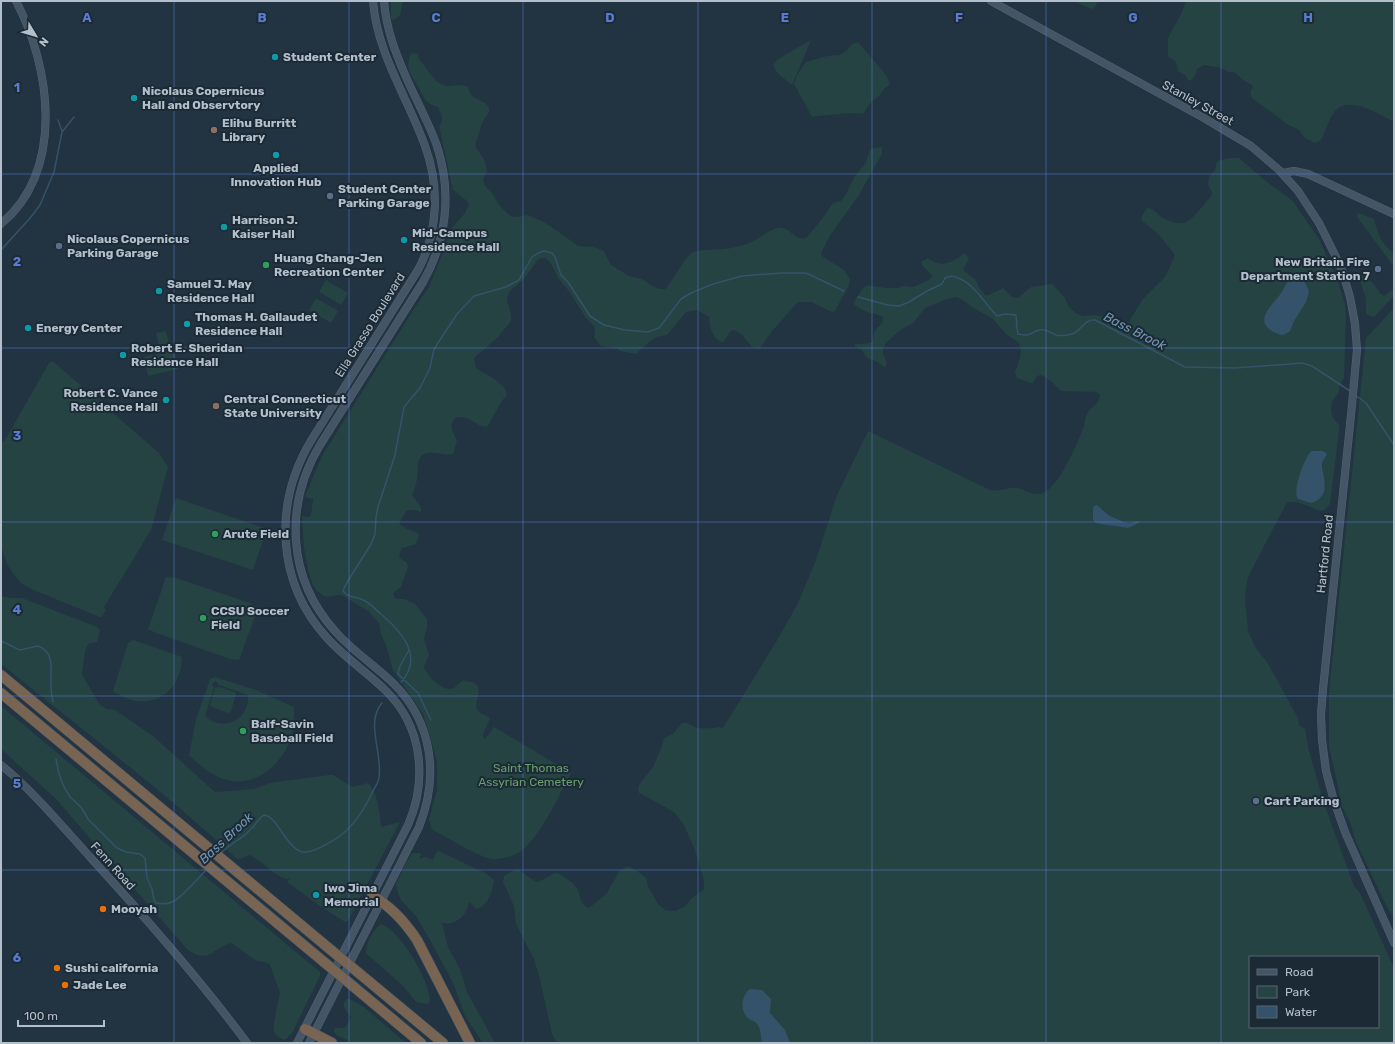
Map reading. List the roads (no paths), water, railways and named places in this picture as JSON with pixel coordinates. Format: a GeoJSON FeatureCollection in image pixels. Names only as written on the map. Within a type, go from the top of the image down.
{"type":"FeatureCollection","features":[{"type":"Feature","properties":{"kind":"highway"},"geometry":{"type":"LineString","coordinates":[[1,675],[443,1043]]}},
{"type":"Feature","properties":{"kind":"highway"},"geometry":{"type":"LineString","coordinates":[[1,693],[421,1043]]}},
{"type":"Feature","properties":{"kind":"highway"},"geometry":{"type":"LineString","coordinates":[[372,896],[381,901],[396,914],[419,943],[461,1028],[470,1043]]}},
{"type":"Feature","properties":{"kind":"highway"},"geometry":{"type":"LineString","coordinates":[[305,1029],[332,1043]]}},
{"type":"Feature","properties":{"kind":"main road"},"geometry":{"type":"LineString","coordinates":[[1,224],[25,198],[34,179],[42,153],[45,131],[42,73],[31,33],[16,1]]}},
{"type":"Feature","properties":{"kind":"main road","name":"Ella Grasso Boulevard"},"geometry":{"type":"LineString","coordinates":[[298,1043],[410,820],[418,795],[420,774],[418,750],[412,730],[404,714],[388,693],[324,635],[309,615],[294,582],[288,561],[285,539],[285,520],[290,488],[302,456],[414,278],[430,240],[435,211],[433,175],[426,147],[380,42],[373,1]]}},
{"type":"Feature","properties":{"kind":"main road","name":"Ella Grasso Boulevard"},"geometry":{"type":"LineString","coordinates":[[309,1043],[418,827],[429,791],[430,771],[428,750],[422,726],[414,710],[397,687],[332,628],[320,612],[302,576],[298,558],[296,533],[296,514],[301,489],[311,462],[421,285],[440,244],[445,209],[443,172],[436,143],[390,38],[386,21],[384,1]]}},
{"type":"Feature","properties":{"kind":"main road","name":"Stanley Street"},"geometry":{"type":"LineString","coordinates":[[992,1],[1219,127],[1249,145],[1283,173]]}},
{"type":"Feature","properties":{"kind":"main road"},"geometry":{"type":"LineString","coordinates":[[396,80],[406,75]]}},
{"type":"Feature","properties":{"kind":"main road"},"geometry":{"type":"LineString","coordinates":[[400,87],[409,83]]}},
{"type":"Feature","properties":{"kind":"main road"},"geometry":{"type":"LineString","coordinates":[[1283,173],[1294,171],[1302,172],[1394,214]]}},
{"type":"Feature","properties":{"kind":"main road","name":"Hartford Road"},"geometry":{"type":"LineString","coordinates":[[1283,173],[1298,191],[1319,224],[1338,260],[1346,282],[1352,307],[1356,340],[1354,388],[1323,684],[1321,709],[1322,740],[1328,777],[1337,814],[1394,943]]}},
{"type":"Feature","properties":{"kind":"main road"},"geometry":{"type":"LineString","coordinates":[[360,668],[366,660]]}},
{"type":"Feature","properties":{"kind":"main road"},"geometry":{"type":"LineString","coordinates":[[404,714],[414,710]]}},
{"type":"Feature","properties":{"kind":"main road","name":"Fenn Road"},"geometry":{"type":"LineString","coordinates":[[1,765],[43,805],[150,923],[212,997],[247,1043]]}},
{"type":"Feature","properties":{"kind":"water"},"geometry":{"type":"Polygon","coordinates":[[[1294,277],[1304,282],[1309,292],[1306,302],[1294,321],[1290,331],[1280,335],[1265,325],[1265,315],[1287,282],[1294,277]]]}},
{"type":"Feature","properties":{"kind":"water"},"geometry":{"type":"Polygon","coordinates":[[[1311,451],[1323,451],[1327,454],[1322,464],[1325,483],[1324,491],[1319,499],[1311,503],[1298,499],[1297,489],[1302,468],[1311,451]]]}},
{"type":"Feature","properties":{"kind":"water"},"geometry":{"type":"Polygon","coordinates":[[[1097,505],[1110,516],[1125,522],[1140,522],[1128,528],[1095,523],[1093,520],[1093,508],[1097,505]]]}},
{"type":"Feature","properties":{"kind":"water"},"geometry":{"type":"Polygon","coordinates":[[[750,989],[762,990],[771,999],[770,1013],[785,1030],[790,1043],[762,1043],[759,1027],[747,1017],[742,1007],[743,999],[750,989]]]}},
{"type":"Feature","properties":{"kind":"waterway"},"geometry":{"type":"LineString","coordinates":[[1,250],[40,205],[54,172],[62,132],[74,117]]}},
{"type":"Feature","properties":{"kind":"waterway"},"geometry":{"type":"LineString","coordinates":[[58,120],[62,131]]}},
{"type":"Feature","properties":{"kind":"waterway"},"geometry":{"type":"LineString","coordinates":[[401,682],[408,673],[411,663],[408,646],[403,637],[390,622],[369,604],[362,599],[345,594],[343,591],[371,544],[375,534],[378,507],[395,455],[404,407],[420,388],[430,368],[434,349],[457,314],[474,296],[506,287],[519,280],[532,257],[544,251],[552,253],[555,257],[561,275],[568,282],[590,316],[604,325],[625,330],[648,332],[659,328],[681,299],[713,284],[742,276],[806,273],[844,291]]}},
{"type":"Feature","properties":{"kind":"waterway","name":"Bass Brook"},"geometry":{"type":"LineString","coordinates":[[858,297],[888,305],[899,306],[942,284],[945,278],[952,276],[966,282],[972,287],[997,316],[1005,314],[1016,315],[1018,334],[1028,335],[1041,330],[1046,330],[1056,335],[1070,334],[1075,332],[1088,321],[1095,320],[1185,367],[1235,368],[1302,363],[1312,366],[1350,391]]}},
{"type":"Feature","properties":{"kind":"waterway","name":"Bass Brook"},"geometry":{"type":"LineString","coordinates":[[1355,395],[1366,403],[1394,445]]}},
{"type":"Feature","properties":{"kind":"waterway","name":"Bass Brook"},"geometry":{"type":"LineString","coordinates":[[1,641],[20,650],[38,646],[44,649],[50,657],[51,662],[51,687],[53,702]]}},
{"type":"Feature","properties":{"kind":"waterway"},"geometry":{"type":"LineString","coordinates":[[409,650],[400,666],[398,674],[418,693],[431,720]]}},
{"type":"Feature","properties":{"kind":"waterway","name":"Bass Brook"},"geometry":{"type":"LineString","coordinates":[[221,853],[228,846],[248,832],[264,815],[274,821],[292,846],[303,852],[321,847],[347,830],[359,816],[378,781],[380,768],[375,719],[377,711],[382,703]]}},
{"type":"Feature","properties":{"kind":"waterway","name":"Bass Brook"},"geometry":{"type":"LineString","coordinates":[[56,759],[59,774],[64,787],[70,797],[81,807],[88,819],[117,848],[126,852],[140,854],[145,858],[147,878],[156,903],[169,903],[176,900],[207,869]]}},
{"type":"Feature","properties":{"kind":"place","name":"Student Center"},"geometry":{"type":"Point","coordinates":[275,57]}},
{"type":"Feature","properties":{"kind":"place","name":"Nicolaus Copernicus Hall and Observtory"},"geometry":{"type":"Point","coordinates":[134,98]}},
{"type":"Feature","properties":{"kind":"place","name":"Elihu Burritt Library"},"geometry":{"type":"Point","coordinates":[214,130]}},
{"type":"Feature","properties":{"kind":"place","name":"Applied Innovation Hub"},"geometry":{"type":"Point","coordinates":[276,155]}},
{"type":"Feature","properties":{"kind":"place","name":"Student Center Parking Garage"},"geometry":{"type":"Point","coordinates":[330,196]}},
{"type":"Feature","properties":{"kind":"place","name":"Harrison J. Kaiser Hall"},"geometry":{"type":"Point","coordinates":[224,227]}},
{"type":"Feature","properties":{"kind":"place","name":"Mid-Campus Residence Hall"},"geometry":{"type":"Point","coordinates":[404,240]}},
{"type":"Feature","properties":{"kind":"place","name":"Nicolaus Copernicus Parking Garage"},"geometry":{"type":"Point","coordinates":[59,246]}},
{"type":"Feature","properties":{"kind":"place","name":"Huang Chang-Jen Recreation Center"},"geometry":{"type":"Point","coordinates":[266,265]}},
{"type":"Feature","properties":{"kind":"place","name":"New Britain Fire Department Station 7"},"geometry":{"type":"Point","coordinates":[1378,269]}},
{"type":"Feature","properties":{"kind":"place","name":"Samuel J. May Residence Hall"},"geometry":{"type":"Point","coordinates":[159,291]}},
{"type":"Feature","properties":{"kind":"place","name":"Thomas H. Gallaudet Residence Hall"},"geometry":{"type":"Point","coordinates":[187,324]}},
{"type":"Feature","properties":{"kind":"place","name":"Energy Center"},"geometry":{"type":"Point","coordinates":[28,328]}},
{"type":"Feature","properties":{"kind":"place","name":"Robert E. Sheridan Residence Hall"},"geometry":{"type":"Point","coordinates":[123,355]}},
{"type":"Feature","properties":{"kind":"place","name":"Robert C. Vance Residence Hall"},"geometry":{"type":"Point","coordinates":[166,400]}},
{"type":"Feature","properties":{"kind":"place","name":"Central Connecticut State University"},"geometry":{"type":"Point","coordinates":[216,406]}},
{"type":"Feature","properties":{"kind":"place","name":"Arute Field"},"geometry":{"type":"Point","coordinates":[215,534]}},
{"type":"Feature","properties":{"kind":"place","name":"CCSU Soccer Field"},"geometry":{"type":"Point","coordinates":[203,618]}},
{"type":"Feature","properties":{"kind":"place","name":"Balf-Savin Baseball Field"},"geometry":{"type":"Point","coordinates":[243,731]}},
{"type":"Feature","properties":{"kind":"place","name":"Cart Parking"},"geometry":{"type":"Point","coordinates":[1256,801]}},
{"type":"Feature","properties":{"kind":"place","name":"Iwo Jima Memorial"},"geometry":{"type":"Point","coordinates":[316,895]}},
{"type":"Feature","properties":{"kind":"place","name":"Mooyah"},"geometry":{"type":"Point","coordinates":[103,909]}},
{"type":"Feature","properties":{"kind":"place","name":"Sushi california"},"geometry":{"type":"Point","coordinates":[57,968]}},
{"type":"Feature","properties":{"kind":"place","name":"Jade Lee"},"geometry":{"type":"Point","coordinates":[65,985]}},
{"type":"Feature","properties":{"kind":"park label","name":"Saint Thomas Assyrian Cemetery"},"geometry":{"type":"Point","coordinates":[531,775]}}]}
